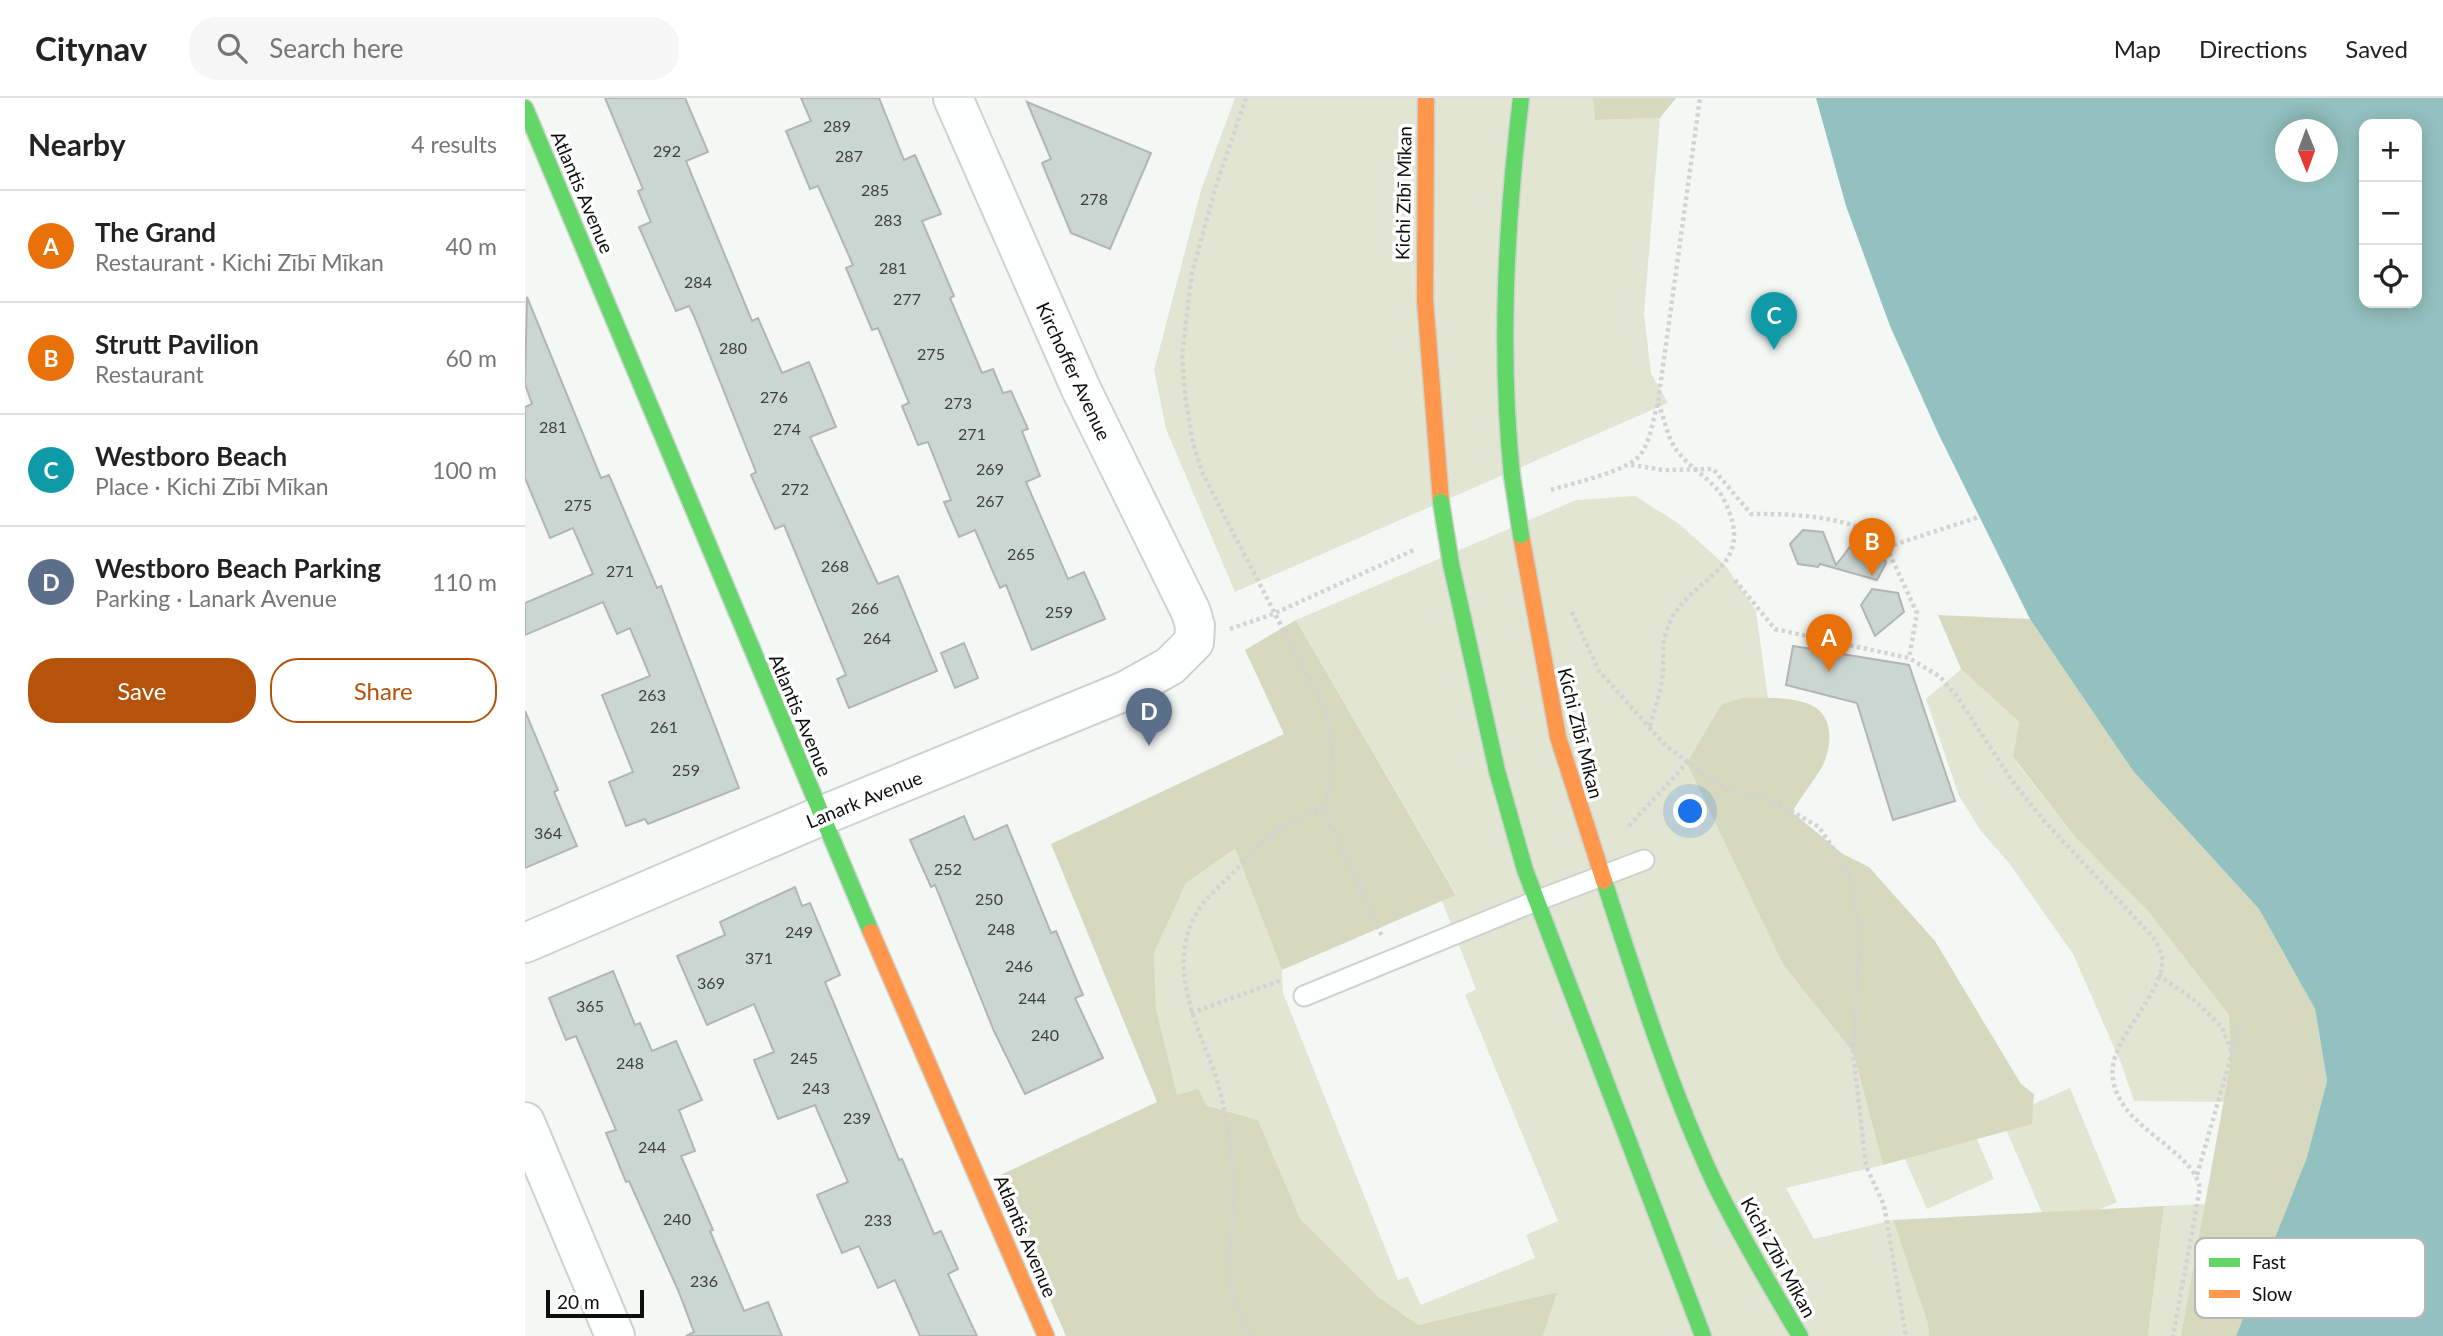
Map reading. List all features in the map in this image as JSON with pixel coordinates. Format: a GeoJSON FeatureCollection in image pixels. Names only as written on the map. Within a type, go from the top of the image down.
{"type":"FeatureCollection","features":[{"type":"Feature","properties":{"kind":"main road","name":"Kichi Zībī Mīkan"},"geometry":{"type":"LineString","coordinates":[[1426,98],[1422,222],[1425,319],[1441,502],[1451,564],[1497,771],[1536,901],[1703,1336]]}},
{"type":"Feature","properties":{"kind":"main road","name":"Kichi Zībī Mīkan"},"geometry":{"type":"LineString","coordinates":[[1521,98],[1503,284],[1505,396],[1512,476],[1552,710],[1601,875],[1694,1136],[1740,1233],[1800,1336]]}},
{"type":"Feature","properties":{"kind":"main road","name":"Atlantis Avenue"},"geometry":{"type":"LineString","coordinates":[[525,108],[821,816],[1046,1336]]}},
{"type":"Feature","properties":{"kind":"street","name":"Kirchoffer Avenue"},"geometry":{"type":"LineString","coordinates":[[953,98],[1081,389],[1191,612],[1195,626],[1194,642]]}},
{"type":"Feature","properties":{"kind":"street","name":"Lanark Avenue"},"geometry":{"type":"LineString","coordinates":[[525,943],[821,816],[1125,691],[1170,666],[1194,642]]}},
{"type":"Feature","properties":{"kind":"street"},"geometry":{"type":"LineString","coordinates":[[525,1122],[615,1336]]}},
{"type":"Feature","properties":{"kind":"lane"},"geometry":{"type":"LineString","coordinates":[[1304,996],[1392,958],[1644,860]]}},
{"type":"Feature","properties":{"kind":"path"},"geometry":{"type":"LineString","coordinates":[[1246,98],[1216,186],[1192,273],[1182,355],[1193,444],[1200,464],[1273,614],[1324,709],[1331,728],[1331,776],[1323,808],[1392,958]]}},
{"type":"Feature","properties":{"kind":"path"},"geometry":{"type":"LineString","coordinates":[[1551,490],[1630,465],[1641,455],[1649,436],[1658,402],[1700,98]]}},
{"type":"Feature","properties":{"kind":"path"},"geometry":{"type":"LineString","coordinates":[[1650,726],[1662,681],[1665,633],[1677,609],[1695,589],[1725,565],[1733,548],[1733,528],[1722,496],[1675,447],[1658,402]]}},
{"type":"Feature","properties":{"kind":"path"},"geometry":{"type":"LineString","coordinates":[[1630,465],[1664,470],[1692,467],[1713,469],[1751,514],[1808,514],[1855,525],[1881,536],[1917,613],[1909,658]]}},
{"type":"Feature","properties":{"kind":"path"},"geometry":{"type":"LineString","coordinates":[[1887,547],[1979,517]]}},
{"type":"Feature","properties":{"kind":"path"},"geometry":{"type":"LineString","coordinates":[[1273,614],[1406,553]]}},
{"type":"Feature","properties":{"kind":"path"},"geometry":{"type":"LineString","coordinates":[[1735,580],[1775,629],[1909,658],[1939,676],[1957,695],[2013,782],[2045,822],[2143,923],[2162,957],[2158,975],[2113,1058],[2112,1077],[2119,1100],[2140,1124],[2197,1175]]}},
{"type":"Feature","properties":{"kind":"path"},"geometry":{"type":"LineString","coordinates":[[1569,605],[1599,671],[1666,746],[1724,788],[1774,800],[1819,827],[1847,870],[1861,934],[1853,1052],[1866,1166],[1884,1205],[1906,1336]]}},
{"type":"Feature","properties":{"kind":"path"},"geometry":{"type":"LineString","coordinates":[[1629,825],[1687,762]]}},
{"type":"Feature","properties":{"kind":"path"},"geometry":{"type":"LineString","coordinates":[[1252,1336],[1238,1315],[1230,1291],[1227,1264],[1234,1176],[1229,1135],[1221,1094],[1191,1013],[1183,968],[1188,939],[1203,904],[1274,830],[1323,808]]}},
{"type":"Feature","properties":{"kind":"path"},"geometry":{"type":"LineString","coordinates":[[2158,975],[2193,999],[2222,1027],[2232,1053]]}},
{"type":"Feature","properties":{"kind":"path"},"geometry":{"type":"LineString","coordinates":[[1191,1013],[1285,979]]}},
{"type":"Feature","properties":{"kind":"path"},"geometry":{"type":"LineString","coordinates":[[2172,1336],[2200,1188],[2197,1175],[2242,1021]]}},
{"type":"Feature","properties":{"kind":"green space"},"geometry":{"type":"Polygon","coordinates":[[[1235,98],[1593,98],[1595,120],[1660,118],[1644,314],[1651,373],[1668,403],[1235,592],[1166,429],[1154,370],[1201,190],[1235,98]]]}},
{"type":"Feature","properties":{"kind":"green space"},"geometry":{"type":"Polygon","coordinates":[[[1593,98],[1676,98],[1660,118],[1595,120],[1593,98]]]}},
{"type":"Feature","properties":{"kind":"green space"},"geometry":{"type":"Polygon","coordinates":[[[1635,496],[1678,523],[1725,565],[1756,611],[1768,698],[1741,698],[1784,966],[1853,1052],[1883,1165],[1786,1188],[1814,1239],[1893,1220],[1928,1324],[1929,1336],[1543,1336],[1556,1292],[1418,1325],[1380,1298],[1300,1218],[1258,1120],[1177,1096],[1156,1008],[1154,953],[1186,883],[1235,849],[1282,970],[1283,993],[1398,1280],[1408,1277],[1421,1305],[1535,1258],[1526,1235],[1558,1221],[1465,995],[1476,989],[1442,901],[1456,894],[1296,620],[1576,500],[1635,496]]]}},
{"type":"Feature","properties":{"kind":"green space"},"geometry":{"type":"Polygon","coordinates":[[[1938,615],[2030,619],[2133,771],[2259,909],[2315,1009],[2327,1081],[2307,1157],[2275,1238],[2199,1238],[2230,1066],[2229,1015],[2148,911],[2076,838],[2013,757],[2019,722],[1961,669],[1938,615]]]}},
{"type":"Feature","properties":{"kind":"green space"},"geometry":{"type":"Polygon","coordinates":[[[1296,620],[1456,895],[1282,970],[1235,849],[1186,883],[1154,953],[1156,1008],[1177,1095],[1198,1089],[1206,1105],[1258,1120],[1300,1218],[1380,1298],[1418,1325],[1557,1292],[1543,1336],[1066,1336],[996,1177],[1157,1102],[1051,844],[1284,734],[1245,650],[1296,620]]]}},
{"type":"Feature","properties":{"kind":"green space"},"geometry":{"type":"Polygon","coordinates":[[[1961,669],[2019,722],[2013,758],[2076,838],[2148,911],[2229,1015],[2230,1066],[2224,1102],[2134,1101],[2121,1063],[2073,954],[2009,863],[1981,831],[1959,796],[1926,699],[1961,669]]]}},
{"type":"Feature","properties":{"kind":"green space"},"geometry":{"type":"Polygon","coordinates":[[[1741,698],[1795,700],[1811,705],[1824,717],[1829,733],[1825,759],[1792,812],[1843,854],[1869,867],[1935,941],[2021,1084],[2034,1094],[2032,1124],[1883,1165],[1853,1052],[1784,966],[1687,763],[1721,705],[1741,698]]]}},
{"type":"Feature","properties":{"kind":"green space"},"geometry":{"type":"Polygon","coordinates":[[[1946,1066],[1994,1179],[1927,1209],[1878,1098],[1946,1066]]]}},
{"type":"Feature","properties":{"kind":"green space"},"geometry":{"type":"Polygon","coordinates":[[[2070,1088],[2117,1202],[2050,1231],[2001,1118],[2070,1088]]]}},
{"type":"Feature","properties":{"kind":"green space"},"geometry":{"type":"Polygon","coordinates":[[[2206,1204],[2200,1238],[2195,1238],[2195,1262],[2181,1336],[2148,1336],[2164,1206],[2206,1204]]]}},
{"type":"Feature","properties":{"kind":"green space"},"geometry":{"type":"Polygon","coordinates":[[[2164,1206],[2148,1336],[1929,1336],[1928,1324],[1893,1220],[2164,1206]]]}},
{"type":"Feature","properties":{"kind":"green space"},"geometry":{"type":"Polygon","coordinates":[[[2195,1259],[2195,1318],[2243,1318],[2236,1336],[2181,1336],[2195,1259]]]}},
{"type":"Feature","properties":{"kind":"water"},"geometry":{"type":"Polygon","coordinates":[[[1816,98],[2443,98],[2443,1336],[2236,1336],[2243,1318],[2425,1318],[2425,1238],[2275,1238],[2307,1157],[2327,1081],[2315,1009],[2259,909],[2133,771],[2030,619],[1938,433],[1890,326],[1846,206],[1816,98]]]}},
{"type":"Feature","properties":{"kind":"building"},"geometry":{"type":"Polygon","coordinates":[[[605,98],[685,98],[708,152],[686,161],[752,321],[758,318],[782,373],[809,362],[836,427],[810,437],[878,584],[898,576],[937,671],[849,708],[837,679],[846,675],[784,525],[775,529],[751,475],[756,472],[694,316],[689,306],[676,311],[639,227],[651,222],[638,191],[643,189],[605,98]]]}},
{"type":"Feature","properties":{"kind":"building"},"geometry":{"type":"Polygon","coordinates":[[[801,98],[879,98],[904,160],[915,155],[941,214],[922,221],[954,296],[950,298],[982,373],[993,369],[1003,393],[1011,391],[1028,429],[1022,431],[1040,476],[1026,482],[1068,579],[1084,572],[1105,619],[1032,650],[1006,585],[1000,588],[975,530],[959,537],[944,502],[951,500],[928,442],[918,445],[902,406],[909,403],[878,328],[872,330],[846,268],[853,265],[818,186],[810,189],[786,131],[811,121],[801,98]]]}},
{"type":"Feature","properties":{"kind":"building"},"geometry":{"type":"Polygon","coordinates":[[[1027,102],[1151,153],[1110,249],[1071,233],[1042,163],[1051,159],[1027,102]]]}},
{"type":"Feature","properties":{"kind":"building"},"geometry":{"type":"Polygon","coordinates":[[[527,297],[601,478],[609,475],[657,588],[661,586],[739,788],[648,824],[645,819],[626,826],[609,782],[633,772],[602,695],[650,676],[630,628],[617,634],[603,602],[525,635],[525,603],[593,574],[573,528],[550,538],[525,478],[525,407],[532,404],[525,384],[527,297]]]}},
{"type":"Feature","properties":{"kind":"building"},"geometry":{"type":"Polygon","coordinates":[[[1803,530],[1823,532],[1836,565],[1856,539],[1880,544],[1886,563],[1877,580],[1820,564],[1818,567],[1798,564],[1790,544],[1803,530]]]}},
{"type":"Feature","properties":{"kind":"building"},"geometry":{"type":"Polygon","coordinates":[[[1872,589],[1898,593],[1904,612],[1875,636],[1861,605],[1872,589]]]}},
{"type":"Feature","properties":{"kind":"building"},"geometry":{"type":"Polygon","coordinates":[[[964,643],[978,678],[955,688],[941,653],[964,643]]]}},
{"type":"Feature","properties":{"kind":"building"},"geometry":{"type":"Polygon","coordinates":[[[1793,646],[1909,665],[1955,801],[1893,820],[1857,703],[1786,685],[1793,646]]]}},
{"type":"Feature","properties":{"kind":"building"},"geometry":{"type":"Polygon","coordinates":[[[525,711],[558,790],[554,792],[577,846],[525,868],[525,711]]]}},
{"type":"Feature","properties":{"kind":"building"},"geometry":{"type":"Polygon","coordinates":[[[964,816],[974,840],[1007,825],[1051,933],[1056,931],[1083,995],[1075,998],[1103,1058],[1025,1094],[994,1031],[935,885],[931,887],[910,840],[964,816]]]}},
{"type":"Feature","properties":{"kind":"building"},"geometry":{"type":"Polygon","coordinates":[[[795,887],[802,906],[810,903],[840,975],[825,982],[899,1160],[902,1159],[934,1234],[941,1231],[958,1269],[948,1274],[977,1336],[920,1336],[895,1280],[878,1288],[859,1246],[842,1253],[817,1195],[848,1182],[815,1105],[778,1119],[754,1060],[774,1052],[754,1004],[707,1025],[677,956],[725,935],[720,922],[795,887]]]}},
{"type":"Feature","properties":{"kind":"building"},"geometry":{"type":"Polygon","coordinates":[[[613,971],[635,1025],[640,1023],[652,1051],[676,1041],[702,1100],[679,1110],[695,1151],[681,1156],[744,1311],[768,1302],[782,1336],[686,1336],[694,1332],[678,1290],[629,1181],[626,1182],[606,1133],[616,1130],[576,1036],[566,1040],[549,998],[613,971]]]}},
{"type":"Feature","properties":{"kind":"traffic: fast"},"geometry":{"type":"LineString","coordinates":[[1512,476],[1506,381],[1506,287],[1511,193],[1521,98]]}},
{"type":"Feature","properties":{"kind":"traffic: fast"},"geometry":{"type":"LineString","coordinates":[[525,108],[871,932]]}},
{"type":"Feature","properties":{"kind":"traffic: fast"},"geometry":{"type":"LineString","coordinates":[[1512,476],[1521,535]]}},
{"type":"Feature","properties":{"kind":"traffic: fast"},"geometry":{"type":"LineString","coordinates":[[1441,502],[1451,564]]}},
{"type":"Feature","properties":{"kind":"traffic: fast"},"geometry":{"type":"LineString","coordinates":[[1451,564],[1497,771],[1525,870],[1703,1336]]}},
{"type":"Feature","properties":{"kind":"traffic: fast"},"geometry":{"type":"LineString","coordinates":[[1604,881],[1682,1109],[1734,1221],[1800,1336]]}},
{"type":"Feature","properties":{"kind":"traffic: slow"},"geometry":{"type":"LineString","coordinates":[[1426,98],[1425,300],[1441,502]]}},
{"type":"Feature","properties":{"kind":"traffic: slow"},"geometry":{"type":"LineString","coordinates":[[1521,535],[1558,737],[1604,881]]}},
{"type":"Feature","properties":{"kind":"traffic: slow"},"geometry":{"type":"LineString","coordinates":[[871,932],[1046,1336]]}},
{"type":"Feature","properties":{"kind":"place","name":"Westboro Beach"},"geometry":{"type":"Point","coordinates":[1774,350]}},
{"type":"Feature","properties":{"kind":"place","name":"Strutt Pavilion"},"geometry":{"type":"Point","coordinates":[1872,576]}},
{"type":"Feature","properties":{"kind":"place","name":"The Grand"},"geometry":{"type":"Point","coordinates":[1829,672]}},
{"type":"Feature","properties":{"kind":"place","name":"Westboro Beach Parking"},"geometry":{"type":"Point","coordinates":[1149,746]}}]}
